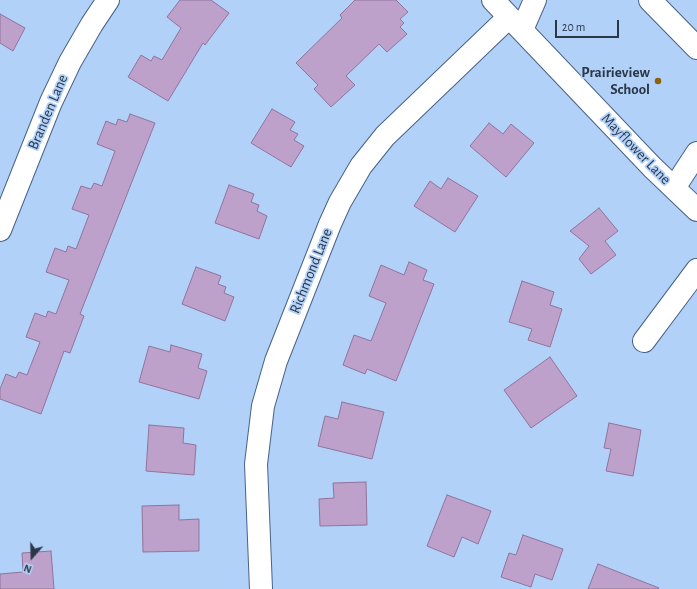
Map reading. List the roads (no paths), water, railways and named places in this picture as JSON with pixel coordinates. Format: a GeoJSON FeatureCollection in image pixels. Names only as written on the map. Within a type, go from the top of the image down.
{"type":"FeatureCollection","features":[{"type":"Feature","properties":{"kind":"street","name":"Branden Lane"},"geometry":{"type":"LineString","coordinates":[[0,230],[51,102],[70,62],[108,0]]}},
{"type":"Feature","properties":{"kind":"street"},"geometry":{"type":"LineString","coordinates":[[508,11],[535,0]]}},
{"type":"Feature","properties":{"kind":"street"},"geometry":{"type":"LineString","coordinates":[[650,0],[697,48]]}},
{"type":"Feature","properties":{"kind":"street","name":"Mayflower Lane"},"geometry":{"type":"LineString","coordinates":[[508,11],[652,167],[697,210]]}},
{"type":"Feature","properties":{"kind":"street","name":"Richmond Lane"},"geometry":{"type":"LineString","coordinates":[[261,589],[256,464],[263,406],[276,361],[330,224],[340,202],[361,166],[385,136],[508,11]]}},
{"type":"Feature","properties":{"kind":"street"},"geometry":{"type":"LineString","coordinates":[[674,188],[697,153]]}},
{"type":"Feature","properties":{"kind":"street"},"geometry":{"type":"LineString","coordinates":[[644,341],[697,270]]}},
{"type":"Feature","properties":{"kind":"place","name":"Prairieview School"},"geometry":{"type":"Point","coordinates":[658,81]}}]}
